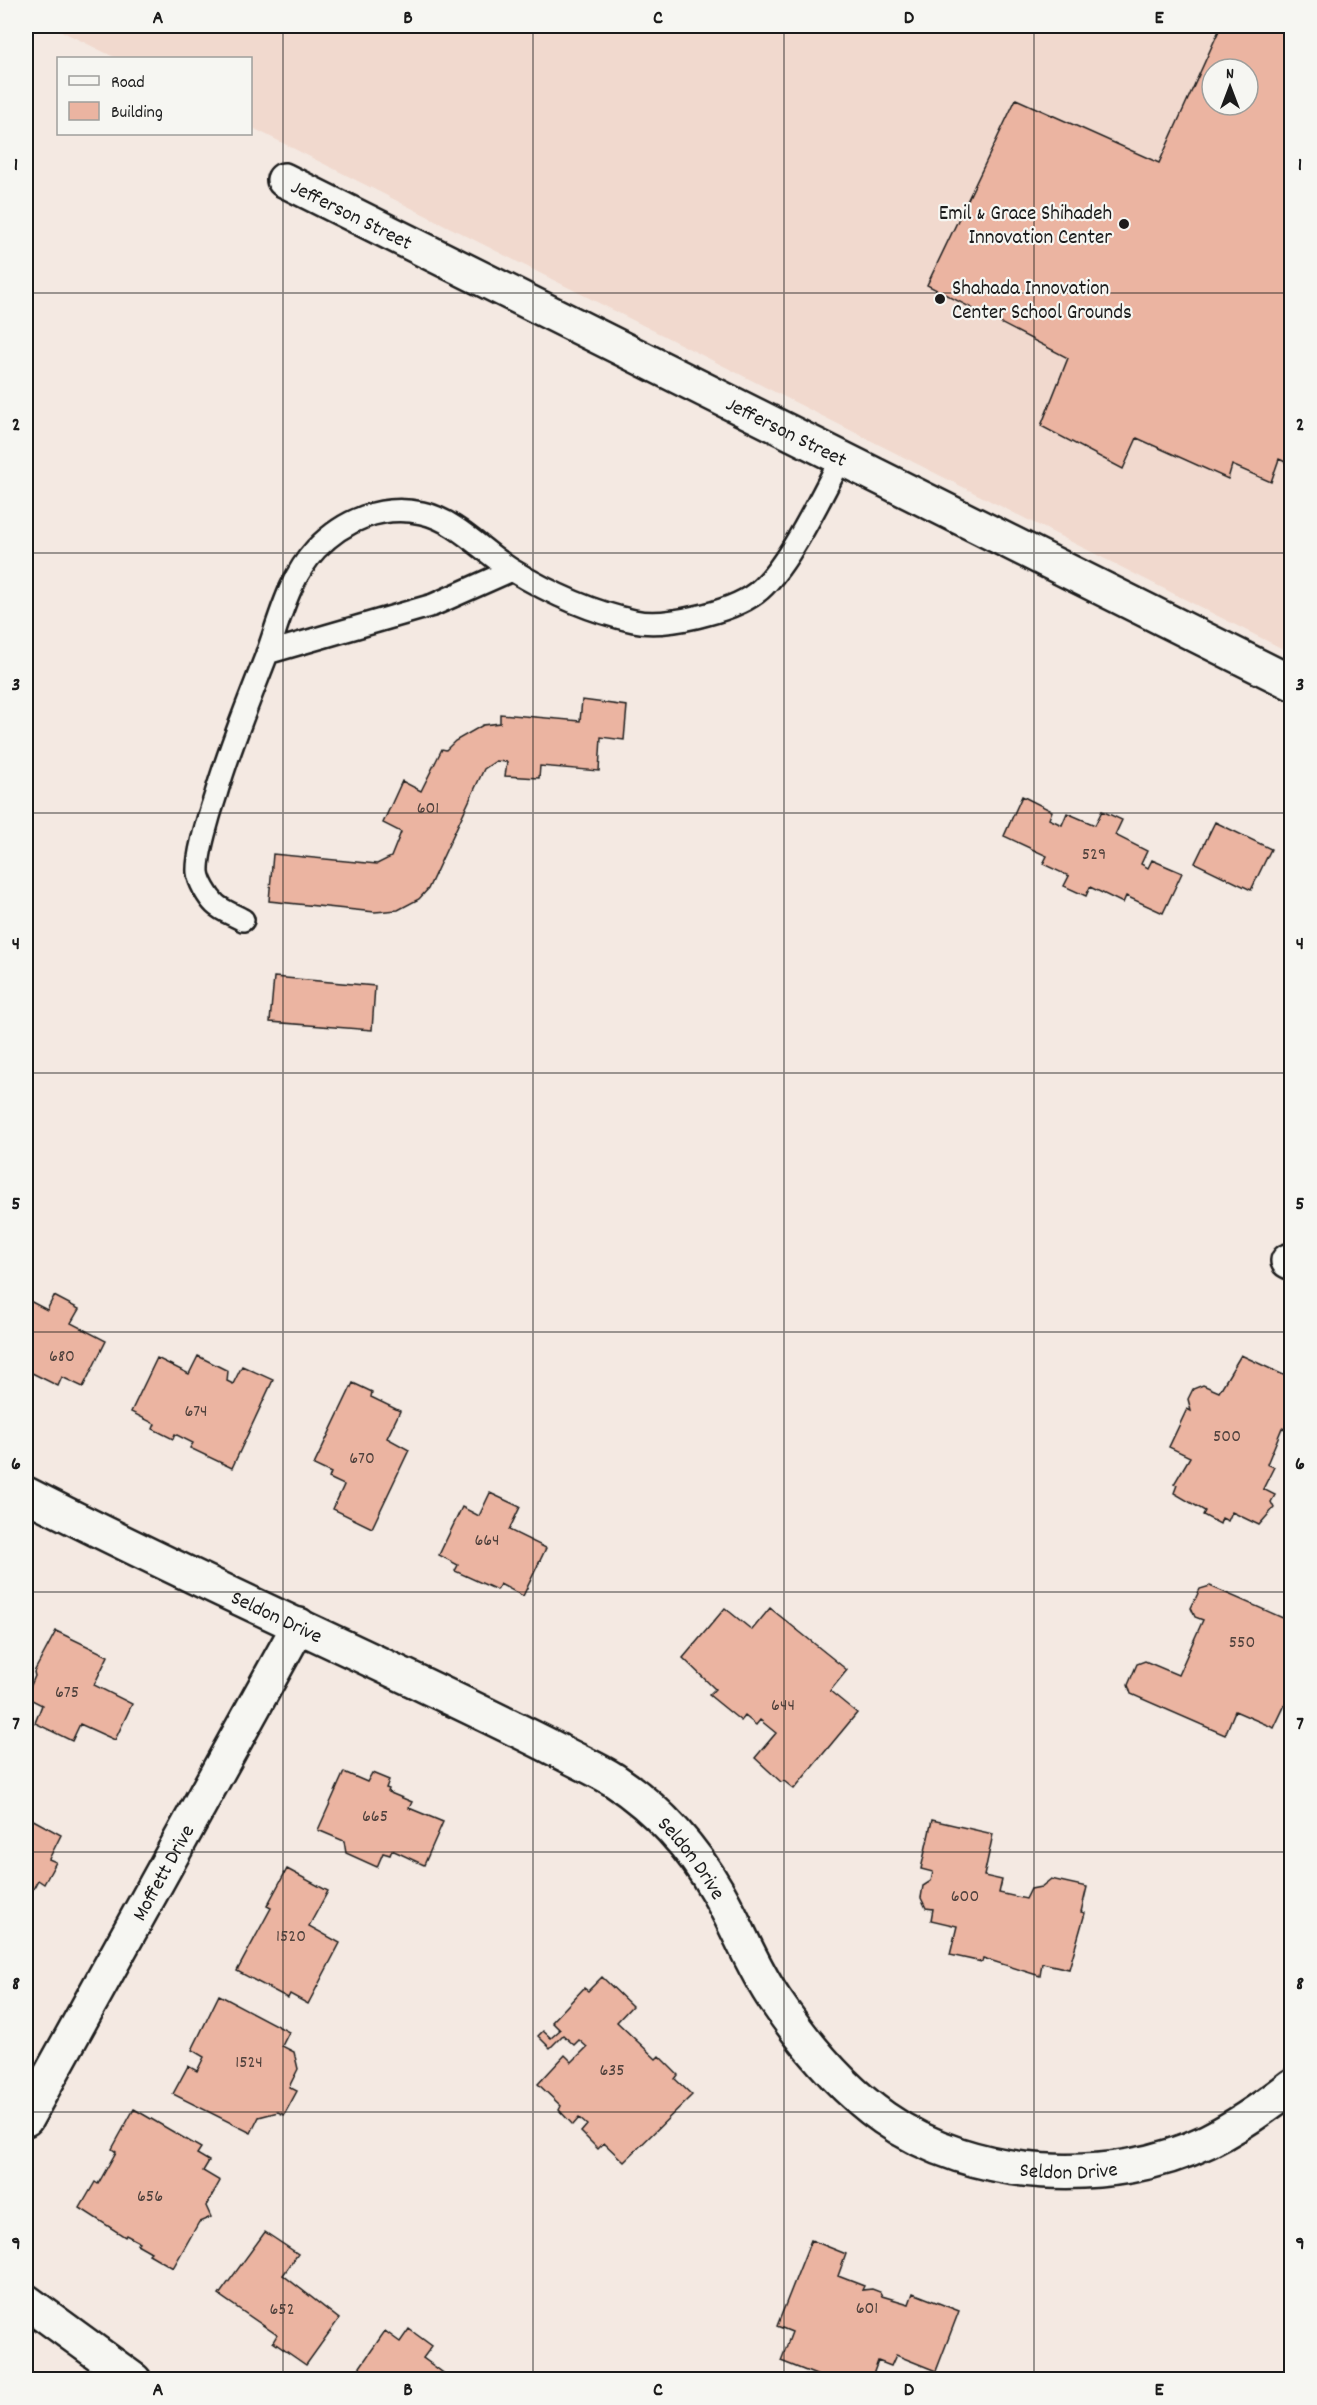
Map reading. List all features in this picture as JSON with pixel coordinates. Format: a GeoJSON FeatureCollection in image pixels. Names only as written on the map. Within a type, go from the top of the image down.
{"type":"FeatureCollection","features":[{"type":"Feature","properties":{"kind":"street","name":"Jefferson Street"},"geometry":{"type":"LineString","coordinates":[[284,180],[1292,683]]}},
{"type":"Feature","properties":{"kind":"street","name":"Seldon Drive"},"geometry":{"type":"LineString","coordinates":[[26,1494],[122,1544],[515,1728],[613,1779],[662,1818],[696,1857],[718,1892],[772,1996],[811,2050],[857,2098],[880,2115],[944,2151],[988,2163],[1046,2171],[1104,2169],[1150,2161],[1204,2142],[1255,2115],[1292,2086]]}},
{"type":"Feature","properties":{"kind":"street","name":"Moffett Drive"},"geometry":{"type":"LineString","coordinates":[[26,2119],[299,1625]]}},
{"type":"Feature","properties":{"kind":"street"},"geometry":{"type":"LineString","coordinates":[[26,2301],[134,2379]]}},
{"type":"Feature","properties":{"kind":"lane"},"geometry":{"type":"LineString","coordinates":[[243,920],[216,905],[204,888],[198,872],[210,813],[231,743],[298,574],[316,550],[338,530],[362,516],[394,511],[423,513],[456,530],[512,570],[584,606],[636,622],[692,618],[732,608],[758,592],[799,537],[841,459]]}},
{"type":"Feature","properties":{"kind":"lane"},"geometry":{"type":"LineString","coordinates":[[267,653],[433,605],[512,570]]}},
{"type":"Feature","properties":{"kind":"shaded area","name":"Shahada Innovation Center School Grounds"},"geometry":{"type":"Polygon","coordinates":[[[51,26],[1291,26],[1291,653],[252,128],[252,57],[114,57],[51,26]]]}},
{"type":"Feature","properties":{"kind":"building","name":"Emil & Grace Shihadeh Innovation Center"},"geometry":{"type":"Polygon","coordinates":[[[1221,26],[1292,26],[1292,465],[1279,459],[1271,482],[1232,465],[1228,479],[1137,438],[1123,469],[1041,426],[1068,358],[927,285],[1016,99],[1159,163],[1200,72],[1200,117],[1260,117],[1260,57],[1207,57],[1221,26]]]}},
{"type":"Feature","properties":{"kind":"building"},"geometry":{"type":"Polygon","coordinates":[[[582,700],[627,706],[624,740],[601,737],[599,771],[540,766],[539,778],[505,776],[507,762],[496,761],[484,769],[428,889],[419,899],[398,910],[375,912],[269,901],[273,854],[377,864],[391,857],[401,832],[383,823],[402,781],[421,791],[442,749],[446,750],[455,741],[483,725],[500,723],[500,714],[580,721],[582,700]]]}},
{"type":"Feature","properties":{"kind":"building"},"geometry":{"type":"Polygon","coordinates":[[[1022,796],[1052,811],[1049,819],[1062,825],[1067,813],[1095,825],[1102,811],[1122,820],[1115,835],[1147,851],[1141,864],[1148,868],[1152,860],[1182,873],[1163,913],[1126,896],[1123,903],[1090,887],[1086,896],[1064,886],[1069,876],[1043,864],[1047,856],[1004,836],[1022,796]]]}},
{"type":"Feature","properties":{"kind":"building"},"geometry":{"type":"Polygon","coordinates":[[[1215,822],[1271,849],[1251,890],[1195,863],[1215,822]]]}},
{"type":"Feature","properties":{"kind":"building"},"geometry":{"type":"Polygon","coordinates":[[[274,977],[375,986],[372,1030],[270,1022],[274,977]]]}},
{"type":"Feature","properties":{"kind":"building"},"geometry":{"type":"Polygon","coordinates":[[[54,1296],[79,1309],[71,1323],[106,1341],[83,1387],[62,1377],[58,1386],[26,1370],[26,1299],[47,1310],[54,1296]]]}},
{"type":"Feature","properties":{"kind":"building"},"geometry":{"type":"Polygon","coordinates":[[[1241,1355],[1292,1379],[1292,1415],[1285,1429],[1282,1428],[1267,1464],[1274,1467],[1263,1489],[1275,1495],[1271,1502],[1274,1508],[1259,1525],[1232,1512],[1228,1521],[1222,1518],[1220,1524],[1203,1515],[1205,1511],[1174,1493],[1177,1485],[1174,1484],[1190,1457],[1169,1447],[1187,1409],[1191,1411],[1188,1399],[1193,1389],[1203,1385],[1219,1392],[1241,1355]]]}},
{"type":"Feature","properties":{"kind":"building"},"geometry":{"type":"Polygon","coordinates":[[[198,1356],[228,1371],[227,1381],[233,1384],[242,1366],[273,1380],[232,1468],[190,1448],[193,1443],[175,1434],[173,1439],[153,1429],[155,1424],[131,1412],[157,1358],[189,1374],[198,1356]]]}},
{"type":"Feature","properties":{"kind":"building"},"geometry":{"type":"Polygon","coordinates":[[[353,1383],[372,1392],[371,1397],[400,1411],[387,1438],[409,1450],[372,1528],[333,1509],[344,1485],[329,1478],[331,1473],[314,1465],[353,1383]]]}},
{"type":"Feature","properties":{"kind":"building"},"geometry":{"type":"Polygon","coordinates":[[[490,1493],[520,1507],[509,1530],[546,1548],[523,1596],[500,1584],[497,1590],[455,1571],[458,1565],[439,1555],[462,1507],[479,1516],[490,1493]]]}},
{"type":"Feature","properties":{"kind":"building"},"geometry":{"type":"Polygon","coordinates":[[[1210,1586],[1292,1622],[1292,1690],[1274,1728],[1235,1711],[1225,1735],[1131,1694],[1128,1685],[1137,1664],[1145,1661],[1178,1675],[1203,1620],[1195,1617],[1191,1608],[1200,1589],[1210,1586]]]}},
{"type":"Feature","properties":{"kind":"building"},"geometry":{"type":"Polygon","coordinates":[[[725,1608],[752,1630],[770,1608],[847,1670],[830,1691],[857,1713],[794,1789],[784,1781],[781,1782],[755,1758],[776,1733],[760,1720],[756,1725],[745,1716],[741,1721],[709,1695],[715,1689],[683,1658],[725,1608]]]}},
{"type":"Feature","properties":{"kind":"building"},"geometry":{"type":"Polygon","coordinates":[[[56,1631],[108,1656],[94,1685],[132,1704],[115,1740],[80,1724],[72,1741],[35,1723],[42,1705],[26,1697],[35,1676],[34,1672],[56,1631]]]}},
{"type":"Feature","properties":{"kind":"building"},"geometry":{"type":"Polygon","coordinates":[[[344,1772],[367,1782],[372,1773],[389,1780],[386,1788],[389,1789],[388,1792],[412,1802],[409,1808],[443,1822],[424,1865],[392,1850],[390,1855],[383,1853],[377,1867],[346,1853],[344,1841],[318,1830],[344,1772]]]}},
{"type":"Feature","properties":{"kind":"building"},"geometry":{"type":"Polygon","coordinates":[[[26,1816],[61,1835],[49,1859],[56,1862],[44,1884],[38,1880],[26,1902],[26,1816]]]}},
{"type":"Feature","properties":{"kind":"building"},"geometry":{"type":"Polygon","coordinates":[[[932,1820],[993,1834],[984,1876],[1002,1880],[999,1893],[1026,1899],[1031,1889],[1041,1887],[1051,1879],[1087,1887],[1081,1912],[1085,1913],[1069,1969],[1042,1963],[1040,1976],[983,1958],[982,1962],[950,1955],[957,1926],[931,1920],[933,1909],[926,1908],[921,1898],[923,1886],[931,1881],[933,1872],[921,1869],[932,1820]]]}},
{"type":"Feature","properties":{"kind":"building"},"geometry":{"type":"Polygon","coordinates":[[[287,1869],[328,1891],[309,1926],[340,1943],[308,2004],[290,1994],[288,1998],[237,1971],[271,1908],[267,1906],[287,1869]]]}},
{"type":"Feature","properties":{"kind":"building"},"geometry":{"type":"Polygon","coordinates":[[[602,1977],[632,2006],[617,2022],[656,2059],[659,2056],[678,2075],[675,2079],[692,2095],[624,2162],[604,2143],[598,2149],[581,2132],[587,2125],[579,2118],[573,2125],[559,2110],[561,2106],[538,2084],[565,2055],[572,2062],[587,2047],[579,2040],[574,2045],[563,2035],[550,2048],[538,2036],[543,2031],[551,2038],[560,2030],[552,2022],[584,1988],[588,1991],[602,1977]]]}},
{"type":"Feature","properties":{"kind":"building"},"geometry":{"type":"Polygon","coordinates":[[[219,1995],[289,2032],[282,2046],[294,2052],[298,2069],[289,2087],[297,2091],[284,2115],[278,2112],[259,2117],[251,2133],[173,2094],[188,2066],[197,2071],[204,2057],[192,2050],[219,1995]]]}},
{"type":"Feature","properties":{"kind":"building"},"geometry":{"type":"Polygon","coordinates":[[[134,2109],[201,2148],[197,2154],[209,2161],[203,2171],[220,2181],[206,2206],[211,2217],[199,2222],[173,2268],[149,2254],[151,2252],[137,2244],[139,2242],[126,2235],[125,2237],[80,2208],[95,2182],[98,2184],[116,2152],[112,2149],[134,2109]]]}},
{"type":"Feature","properties":{"kind":"building"},"geometry":{"type":"Polygon","coordinates":[[[265,2232],[298,2254],[283,2275],[339,2319],[306,2365],[273,2342],[277,2335],[219,2295],[265,2232]]]}},
{"type":"Feature","properties":{"kind":"building"},"geometry":{"type":"Polygon","coordinates":[[[811,2240],[846,2254],[838,2276],[864,2286],[862,2290],[872,2289],[880,2292],[882,2296],[909,2304],[913,2293],[959,2311],[936,2371],[896,2355],[891,2366],[878,2361],[871,2380],[829,2380],[781,2361],[792,2332],[777,2326],[811,2240]]]}},
{"type":"Feature","properties":{"kind":"building"},"geometry":{"type":"Polygon","coordinates":[[[409,2329],[432,2346],[423,2358],[453,2380],[351,2380],[385,2331],[400,2342],[409,2329]]]}},
{"type":"Feature","properties":{"kind":"place","name":"Emil & Grace Shihadeh Innovation Center"},"geometry":{"type":"Point","coordinates":[1124,224]}},
{"type":"Feature","properties":{"kind":"place","name":"Shahada Innovation Center School Grounds"},"geometry":{"type":"Point","coordinates":[940,299]}}]}
